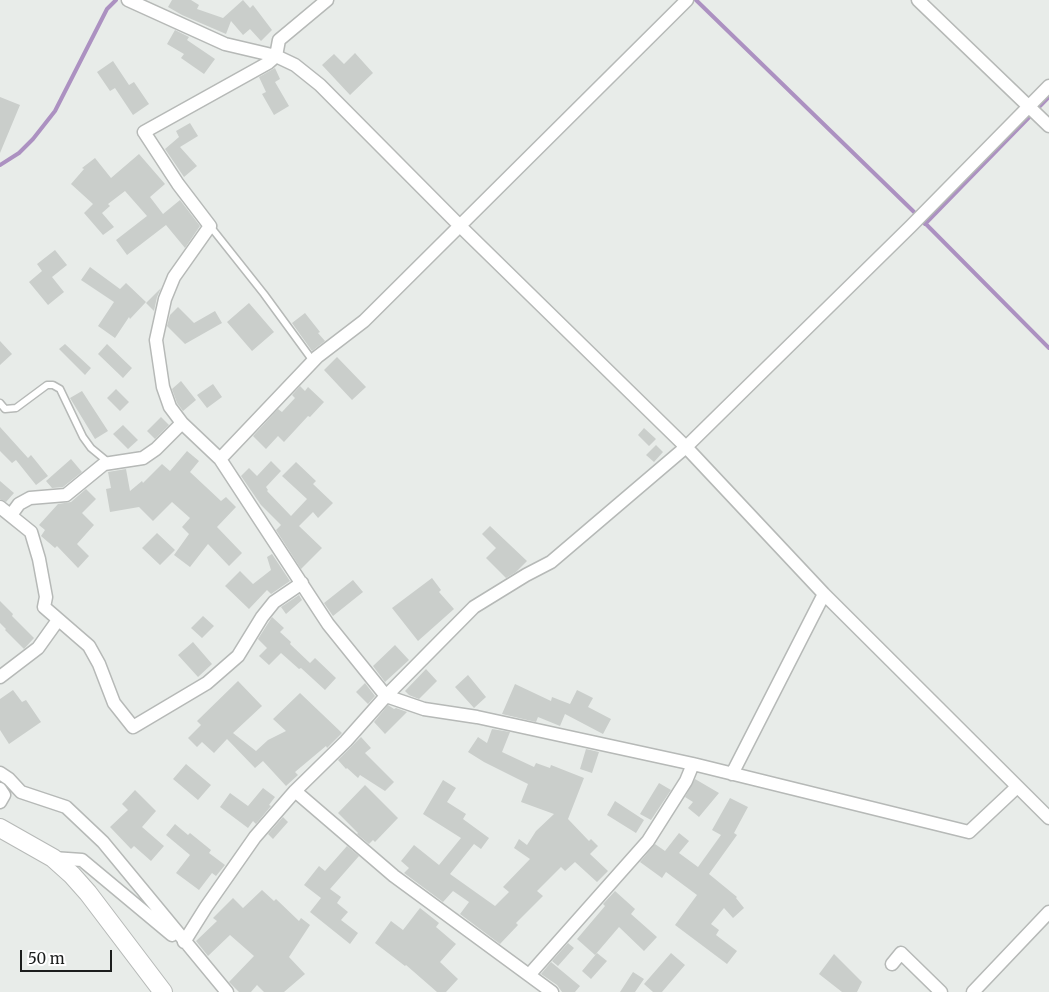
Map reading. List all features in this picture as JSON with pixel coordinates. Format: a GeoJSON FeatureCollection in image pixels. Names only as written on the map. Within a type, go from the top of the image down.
{"type":"FeatureCollection","features":[{"type":"Feature","properties":{"kind":"main road"},"geometry":{"type":"LineString","coordinates":[[0,828],[53,858],[72,875],[88,893],[163,992]]}},
{"type":"Feature","properties":{"kind":"street"},"geometry":{"type":"LineString","coordinates":[[128,0],[225,44],[276,56],[295,65],[320,85],[686,447],[824,594],[1049,818]]}},
{"type":"Feature","properties":{"kind":"street"},"geometry":{"type":"LineString","coordinates":[[327,0],[279,40],[276,56],[268,63],[144,132],[178,184],[210,226],[174,277],[165,299],[156,340],[162,387],[170,407],[182,423],[220,458],[328,624],[386,696],[424,709],[477,716],[693,764],[969,832],[1017,787]]}},
{"type":"Feature","properties":{"kind":"street"},"geometry":{"type":"LineString","coordinates":[[220,458],[313,361],[364,321],[687,0]]}},
{"type":"Feature","properties":{"kind":"street"},"geometry":{"type":"LineString","coordinates":[[918,0],[1049,126]]}},
{"type":"Feature","properties":{"kind":"street"},"geometry":{"type":"LineString","coordinates":[[184,942],[255,837],[295,791],[346,741],[386,696],[474,607],[551,562],[686,447],[911,226],[1049,86]]}},
{"type":"Feature","properties":{"kind":"street"},"geometry":{"type":"LineString","coordinates":[[11,515],[19,504],[30,498],[66,495],[104,464],[143,458],[156,449],[182,423]]}},
{"type":"Feature","properties":{"kind":"street"},"geometry":{"type":"LineString","coordinates":[[0,507],[31,532],[39,559],[46,597],[44,607],[89,646],[99,664],[114,703],[133,727],[213,678],[238,656],[262,617],[274,602],[302,583]]}},
{"type":"Feature","properties":{"kind":"street"},"geometry":{"type":"LineString","coordinates":[[732,774],[824,594]]}},
{"type":"Feature","properties":{"kind":"street"},"geometry":{"type":"LineString","coordinates":[[0,677],[38,648],[58,620]]}},
{"type":"Feature","properties":{"kind":"street"},"geometry":{"type":"LineString","coordinates":[[0,762],[4,776],[21,792],[66,807],[102,842],[227,992]]}},
{"type":"Feature","properties":{"kind":"street"},"geometry":{"type":"LineString","coordinates":[[529,975],[648,840],[681,790],[693,764]]}},
{"type":"Feature","properties":{"kind":"street"},"geometry":{"type":"LineString","coordinates":[[0,789],[4,795],[0,802]]}},
{"type":"Feature","properties":{"kind":"street"},"geometry":{"type":"LineString","coordinates":[[295,791],[394,876],[552,992]]}},
{"type":"Feature","properties":{"kind":"street"},"geometry":{"type":"LineString","coordinates":[[53,858],[82,860],[168,933],[184,942]]}},
{"type":"Feature","properties":{"kind":"street"},"geometry":{"type":"LineString","coordinates":[[973,992],[1049,912]]}},
{"type":"Feature","properties":{"kind":"street"},"geometry":{"type":"LineString","coordinates":[[892,964],[901,953],[941,992]]}},
{"type":"Feature","properties":{"kind":"lane"},"geometry":{"type":"LineString","coordinates":[[210,226],[264,294],[313,361]]}},
{"type":"Feature","properties":{"kind":"lane"},"geometry":{"type":"LineString","coordinates":[[0,403],[5,408],[16,408],[47,385],[53,385],[60,390],[91,448],[109,463]]}},
{"type":"Feature","properties":{"kind":"building"},"geometry":{"type":"Polygon","coordinates":[[[172,0],[191,0],[199,5],[197,9],[223,18],[243,0],[250,8],[253,5],[272,30],[261,41],[250,29],[243,35],[231,21],[226,34],[168,7],[172,0]]]}},
{"type":"Feature","properties":{"kind":"building"},"geometry":{"type":"Polygon","coordinates":[[[175,30],[189,37],[187,40],[215,59],[204,74],[181,58],[184,54],[167,44],[175,30]]]}},
{"type":"Feature","properties":{"kind":"building"},"geometry":{"type":"Polygon","coordinates":[[[355,53],[373,73],[350,95],[322,65],[334,54],[344,64],[355,53]]]}},
{"type":"Feature","properties":{"kind":"building"},"geometry":{"type":"Polygon","coordinates":[[[113,61],[129,85],[134,82],[149,104],[133,115],[115,88],[110,91],[97,72],[113,61]]]}},
{"type":"Feature","properties":{"kind":"building"},"geometry":{"type":"Polygon","coordinates":[[[275,68],[280,79],[275,82],[289,106],[274,115],[262,94],[266,92],[259,77],[275,68]]]}},
{"type":"Feature","properties":{"kind":"building"},"geometry":{"type":"Polygon","coordinates":[[[0,97],[20,105],[0,153],[0,97]]]}},
{"type":"Feature","properties":{"kind":"building"},"geometry":{"type":"Polygon","coordinates":[[[190,123],[198,136],[180,147],[197,166],[184,177],[165,149],[179,137],[176,131],[190,123]]]}},
{"type":"Feature","properties":{"kind":"building"},"geometry":{"type":"Polygon","coordinates":[[[139,154],[165,184],[150,197],[163,214],[180,200],[200,226],[185,248],[166,225],[127,255],[116,240],[147,216],[125,191],[108,204],[110,206],[102,213],[114,227],[103,235],[84,213],[93,204],[71,184],[84,169],[82,168],[95,158],[111,178],[139,154]]]}},
{"type":"Feature","properties":{"kind":"building"},"geometry":{"type":"Polygon","coordinates":[[[55,250],[67,265],[52,277],[64,292],[48,305],[29,282],[42,271],[37,264],[55,250]]]}},
{"type":"Feature","properties":{"kind":"building"},"geometry":{"type":"Polygon","coordinates":[[[90,267],[120,289],[126,283],[146,302],[130,319],[129,317],[115,338],[98,326],[114,302],[81,280],[90,267]]]}},
{"type":"Feature","properties":{"kind":"building"},"geometry":{"type":"Polygon","coordinates":[[[161,288],[157,297],[154,311],[146,303],[161,288]]]}},
{"type":"Feature","properties":{"kind":"building"},"geometry":{"type":"Polygon","coordinates":[[[249,303],[274,332],[252,351],[227,322],[249,303]]]}},
{"type":"Feature","properties":{"kind":"building"},"geometry":{"type":"Polygon","coordinates":[[[178,307],[194,323],[215,311],[222,323],[185,344],[167,326],[170,315],[178,307]]]}},
{"type":"Feature","properties":{"kind":"building"},"geometry":{"type":"Polygon","coordinates":[[[305,313],[325,341],[312,351],[292,323],[305,313]]]}},
{"type":"Feature","properties":{"kind":"building"},"geometry":{"type":"Polygon","coordinates":[[[0,341],[12,354],[0,365],[0,341]]]}},
{"type":"Feature","properties":{"kind":"building"},"geometry":{"type":"Polygon","coordinates":[[[65,344],[91,368],[85,375],[59,349],[65,344]]]}},
{"type":"Feature","properties":{"kind":"building"},"geometry":{"type":"Polygon","coordinates":[[[107,344],[132,368],[123,378],[98,354],[107,344]]]}},
{"type":"Feature","properties":{"kind":"building"},"geometry":{"type":"Polygon","coordinates":[[[337,357],[366,387],[352,400],[324,370],[337,357]]]}},
{"type":"Feature","properties":{"kind":"building"},"geometry":{"type":"Polygon","coordinates":[[[181,381],[196,400],[183,411],[177,403],[172,389],[181,381]]]}},
{"type":"Feature","properties":{"kind":"building"},"geometry":{"type":"Polygon","coordinates":[[[213,384],[222,397],[207,408],[197,395],[213,384]]]}},
{"type":"Feature","properties":{"kind":"building"},"geometry":{"type":"Polygon","coordinates":[[[300,386],[305,391],[308,387],[324,402],[284,442],[278,436],[266,449],[253,436],[278,409],[282,412],[295,398],[292,395],[300,386]]]}},
{"type":"Feature","properties":{"kind":"building"},"geometry":{"type":"Polygon","coordinates":[[[116,389],[129,402],[120,411],[107,398],[116,389]]]}},
{"type":"Feature","properties":{"kind":"building"},"geometry":{"type":"Polygon","coordinates":[[[82,391],[108,431],[95,439],[70,398],[82,391]]]}},
{"type":"Feature","properties":{"kind":"building"},"geometry":{"type":"Polygon","coordinates":[[[161,417],[169,425],[155,439],[147,431],[161,417]]]}},
{"type":"Feature","properties":{"kind":"building"},"geometry":{"type":"Polygon","coordinates":[[[123,425],[138,440],[128,449],[113,434],[123,425]]]}},
{"type":"Feature","properties":{"kind":"building"},"geometry":{"type":"Polygon","coordinates":[[[0,427],[28,458],[31,455],[48,476],[36,485],[16,460],[12,463],[0,451],[0,427]]]}},
{"type":"Feature","properties":{"kind":"building"},"geometry":{"type":"Polygon","coordinates":[[[644,428],[656,439],[649,446],[638,435],[644,428]]]}},
{"type":"Feature","properties":{"kind":"building"},"geometry":{"type":"Polygon","coordinates":[[[656,445],[663,452],[654,462],[646,455],[656,445]]]}},
{"type":"Feature","properties":{"kind":"building"},"geometry":{"type":"Polygon","coordinates":[[[187,451],[199,461],[190,472],[221,501],[226,497],[236,507],[217,527],[242,553],[229,566],[208,544],[190,567],[174,555],[189,534],[182,527],[190,518],[172,502],[153,521],[139,507],[110,512],[106,489],[111,488],[108,472],[126,469],[130,491],[142,481],[143,483],[162,464],[170,471],[187,451]]]}},
{"type":"Feature","properties":{"kind":"building"},"geometry":{"type":"Polygon","coordinates":[[[71,459],[82,472],[63,487],[52,488],[46,481],[71,459]]]}},
{"type":"Feature","properties":{"kind":"building"},"geometry":{"type":"Polygon","coordinates":[[[271,461],[281,471],[266,487],[267,491],[291,516],[307,499],[282,476],[296,462],[316,481],[313,484],[333,503],[318,518],[313,512],[299,526],[322,548],[301,569],[276,530],[281,525],[261,505],[241,476],[249,468],[257,476],[271,461]]]}},
{"type":"Feature","properties":{"kind":"building"},"geometry":{"type":"Polygon","coordinates":[[[0,481],[14,493],[6,502],[0,499],[0,481]]]}},
{"type":"Feature","properties":{"kind":"building"},"geometry":{"type":"Polygon","coordinates":[[[86,489],[96,499],[82,513],[94,525],[77,544],[89,556],[78,568],[57,546],[55,548],[41,536],[45,530],[39,525],[58,504],[71,502],[86,489]]]}},
{"type":"Feature","properties":{"kind":"building"},"geometry":{"type":"Polygon","coordinates":[[[490,526],[527,561],[516,572],[506,578],[486,558],[496,548],[482,534],[490,526]]]}},
{"type":"Feature","properties":{"kind":"building"},"geometry":{"type":"Polygon","coordinates":[[[157,533],[175,550],[160,565],[142,548],[157,533]]]}},
{"type":"Feature","properties":{"kind":"building"},"geometry":{"type":"Polygon","coordinates":[[[272,554],[290,581],[271,594],[267,590],[249,609],[225,586],[240,571],[253,584],[271,570],[267,557],[272,554]]]}},
{"type":"Feature","properties":{"kind":"building"},"geometry":{"type":"Polygon","coordinates":[[[432,578],[441,590],[439,592],[454,609],[418,641],[392,608],[432,578]]]}},
{"type":"Feature","properties":{"kind":"building"},"geometry":{"type":"Polygon","coordinates":[[[353,580],[363,592],[333,616],[324,603],[353,580]]]}},
{"type":"Feature","properties":{"kind":"building"},"geometry":{"type":"Polygon","coordinates":[[[299,595],[302,600],[286,614],[281,607],[299,595]]]}},
{"type":"Feature","properties":{"kind":"building"},"geometry":{"type":"Polygon","coordinates":[[[0,601],[34,638],[24,649],[0,623],[0,601]]]}},
{"type":"Feature","properties":{"kind":"building"},"geometry":{"type":"Polygon","coordinates":[[[203,616],[214,626],[202,638],[191,628],[203,616]]]}},
{"type":"Feature","properties":{"kind":"building"},"geometry":{"type":"Polygon","coordinates":[[[272,617],[284,628],[280,632],[291,642],[290,644],[310,663],[315,658],[336,678],[325,690],[281,653],[269,665],[259,656],[267,648],[258,639],[272,617]]]}},
{"type":"Feature","properties":{"kind":"building"},"geometry":{"type":"Polygon","coordinates":[[[193,642],[212,664],[198,677],[178,655],[193,642]]]}},
{"type":"Feature","properties":{"kind":"building"},"geometry":{"type":"Polygon","coordinates":[[[395,645],[409,660],[385,682],[373,666],[395,645]]]}},
{"type":"Feature","properties":{"kind":"building"},"geometry":{"type":"Polygon","coordinates":[[[426,669],[437,681],[419,699],[409,695],[405,691],[426,669]]]}},
{"type":"Feature","properties":{"kind":"building"},"geometry":{"type":"Polygon","coordinates":[[[468,675],[486,697],[474,708],[455,687],[468,675]]]}},
{"type":"Feature","properties":{"kind":"building"},"geometry":{"type":"Polygon","coordinates":[[[238,681],[262,706],[233,733],[256,751],[268,740],[286,731],[273,719],[300,693],[342,733],[327,748],[326,746],[295,772],[298,775],[286,786],[263,761],[255,768],[227,739],[214,753],[202,742],[197,747],[188,738],[201,725],[197,721],[238,681]]]}},
{"type":"Feature","properties":{"kind":"building"},"geometry":{"type":"Polygon","coordinates":[[[365,683],[375,696],[368,704],[356,692],[365,683]]]}},
{"type":"Feature","properties":{"kind":"building"},"geometry":{"type":"Polygon","coordinates":[[[515,684],[551,701],[552,697],[570,704],[577,690],[593,698],[588,707],[611,719],[603,734],[565,714],[560,726],[538,717],[536,722],[502,714],[515,684]]]}},
{"type":"Feature","properties":{"kind":"building"},"geometry":{"type":"Polygon","coordinates":[[[13,690],[22,702],[26,700],[41,722],[9,744],[0,730],[0,699],[13,690]]]}},
{"type":"Feature","properties":{"kind":"building"},"geometry":{"type":"Polygon","coordinates":[[[388,705],[394,709],[407,712],[385,734],[374,722],[388,705]]]}},
{"type":"Feature","properties":{"kind":"building"},"geometry":{"type":"Polygon","coordinates":[[[492,729],[510,732],[502,752],[534,767],[536,763],[550,768],[551,765],[584,778],[568,819],[589,841],[591,839],[598,846],[590,854],[608,871],[597,882],[575,862],[565,871],[561,867],[537,891],[543,896],[516,923],[518,925],[500,944],[460,914],[469,902],[453,891],[443,902],[404,873],[409,868],[401,861],[414,845],[439,865],[461,838],[423,814],[443,780],[456,788],[447,802],[466,814],[463,819],[489,838],[481,849],[474,844],[450,874],[495,906],[509,892],[503,887],[530,859],[514,848],[519,839],[527,845],[536,831],[554,814],[521,802],[528,784],[468,752],[478,737],[487,743],[492,729]]]}},
{"type":"Feature","properties":{"kind":"building"},"geometry":{"type":"Polygon","coordinates":[[[361,737],[371,748],[365,753],[394,782],[385,791],[360,775],[358,778],[338,760],[361,737]]]}},
{"type":"Feature","properties":{"kind":"building"},"geometry":{"type":"Polygon","coordinates":[[[586,749],[599,752],[592,773],[580,769],[586,749]]]}},
{"type":"Feature","properties":{"kind":"building"},"geometry":{"type":"Polygon","coordinates":[[[186,764],[211,785],[198,800],[173,779],[186,764]]]}},
{"type":"Feature","properties":{"kind":"building"},"geometry":{"type":"Polygon","coordinates":[[[695,779],[719,793],[699,817],[688,808],[693,802],[685,797],[695,779]]]}},
{"type":"Feature","properties":{"kind":"building"},"geometry":{"type":"Polygon","coordinates":[[[659,783],[671,790],[651,820],[640,814],[659,783]]]}},
{"type":"Feature","properties":{"kind":"building"},"geometry":{"type":"Polygon","coordinates":[[[365,785],[398,818],[375,842],[373,840],[369,844],[338,813],[365,785]]]}},
{"type":"Feature","properties":{"kind":"building"},"geometry":{"type":"Polygon","coordinates":[[[263,788],[275,797],[269,805],[271,806],[256,824],[253,821],[248,828],[220,807],[230,793],[248,806],[263,788]]]}},
{"type":"Feature","properties":{"kind":"building"},"geometry":{"type":"Polygon","coordinates":[[[135,790],[156,811],[142,827],[164,846],[151,861],[134,846],[131,849],[110,827],[128,810],[122,804],[135,790]]]}},
{"type":"Feature","properties":{"kind":"building"},"geometry":{"type":"Polygon","coordinates":[[[730,798],[748,807],[734,833],[737,835],[709,874],[737,897],[744,908],[733,918],[724,908],[711,924],[719,930],[716,935],[737,951],[727,964],[675,925],[697,895],[666,872],[662,878],[640,862],[655,844],[665,851],[679,833],[689,841],[679,853],[698,867],[721,835],[712,830],[730,798]]]}},
{"type":"Feature","properties":{"kind":"building"},"geometry":{"type":"Polygon","coordinates":[[[615,801],[644,820],[636,833],[607,815],[615,801]]]}},
{"type":"Feature","properties":{"kind":"building"},"geometry":{"type":"Polygon","coordinates":[[[283,817],[288,822],[273,839],[268,834],[283,817]]]}},
{"type":"Feature","properties":{"kind":"building"},"geometry":{"type":"Polygon","coordinates":[[[175,824],[211,850],[209,853],[225,865],[216,876],[212,873],[199,890],[176,873],[190,855],[166,835],[175,824]]]}},
{"type":"Feature","properties":{"kind":"building"},"geometry":{"type":"Polygon","coordinates":[[[347,846],[359,856],[330,889],[341,897],[337,903],[348,912],[341,920],[358,933],[350,944],[310,912],[321,898],[304,885],[319,866],[325,871],[347,846]]]}},
{"type":"Feature","properties":{"kind":"building"},"geometry":{"type":"Polygon","coordinates":[[[262,890],[274,901],[276,899],[299,921],[301,918],[310,925],[289,957],[305,974],[284,992],[264,992],[257,985],[251,992],[239,992],[229,982],[254,956],[230,935],[208,956],[196,941],[217,921],[213,918],[233,898],[243,908],[262,890]]]}},
{"type":"Feature","properties":{"kind":"building"},"geometry":{"type":"Polygon","coordinates":[[[615,891],[635,909],[631,914],[657,937],[644,951],[619,927],[595,955],[577,939],[615,891]]]}},
{"type":"Feature","properties":{"kind":"building"},"geometry":{"type":"Polygon","coordinates":[[[420,908],[439,923],[436,927],[456,944],[440,962],[458,979],[446,992],[437,992],[406,965],[375,943],[391,921],[403,930],[420,908]]]}},
{"type":"Feature","properties":{"kind":"building"},"geometry":{"type":"Polygon","coordinates":[[[568,943],[574,948],[558,966],[552,961],[568,943]]]}},
{"type":"Feature","properties":{"kind":"building"},"geometry":{"type":"Polygon","coordinates":[[[597,953],[607,961],[591,979],[582,971],[597,953]]]}},
{"type":"Feature","properties":{"kind":"building"},"geometry":{"type":"Polygon","coordinates":[[[671,953],[685,965],[662,992],[653,992],[644,984],[671,953]]]}},
{"type":"Feature","properties":{"kind":"building"},"geometry":{"type":"Polygon","coordinates":[[[834,954],[862,982],[857,992],[842,992],[819,974],[834,954]]]}},
{"type":"Feature","properties":{"kind":"building"},"geometry":{"type":"Polygon","coordinates":[[[551,962],[580,986],[575,992],[562,992],[557,985],[541,974],[551,962]]]}},
{"type":"Feature","properties":{"kind":"building"},"geometry":{"type":"Polygon","coordinates":[[[633,972],[644,979],[635,992],[620,992],[633,972]]]}},
{"type":"Feature","properties":{"kind":"waterway"},"geometry":{"type":"LineString","coordinates":[[0,165],[19,153],[33,139],[55,111],[107,9],[116,0]]}},
{"type":"Feature","properties":{"kind":"waterway"},"geometry":{"type":"LineString","coordinates":[[696,0],[912,210],[1049,348]]}},
{"type":"Feature","properties":{"kind":"waterway"},"geometry":{"type":"LineString","coordinates":[[925,224],[1049,97]]}}]}
